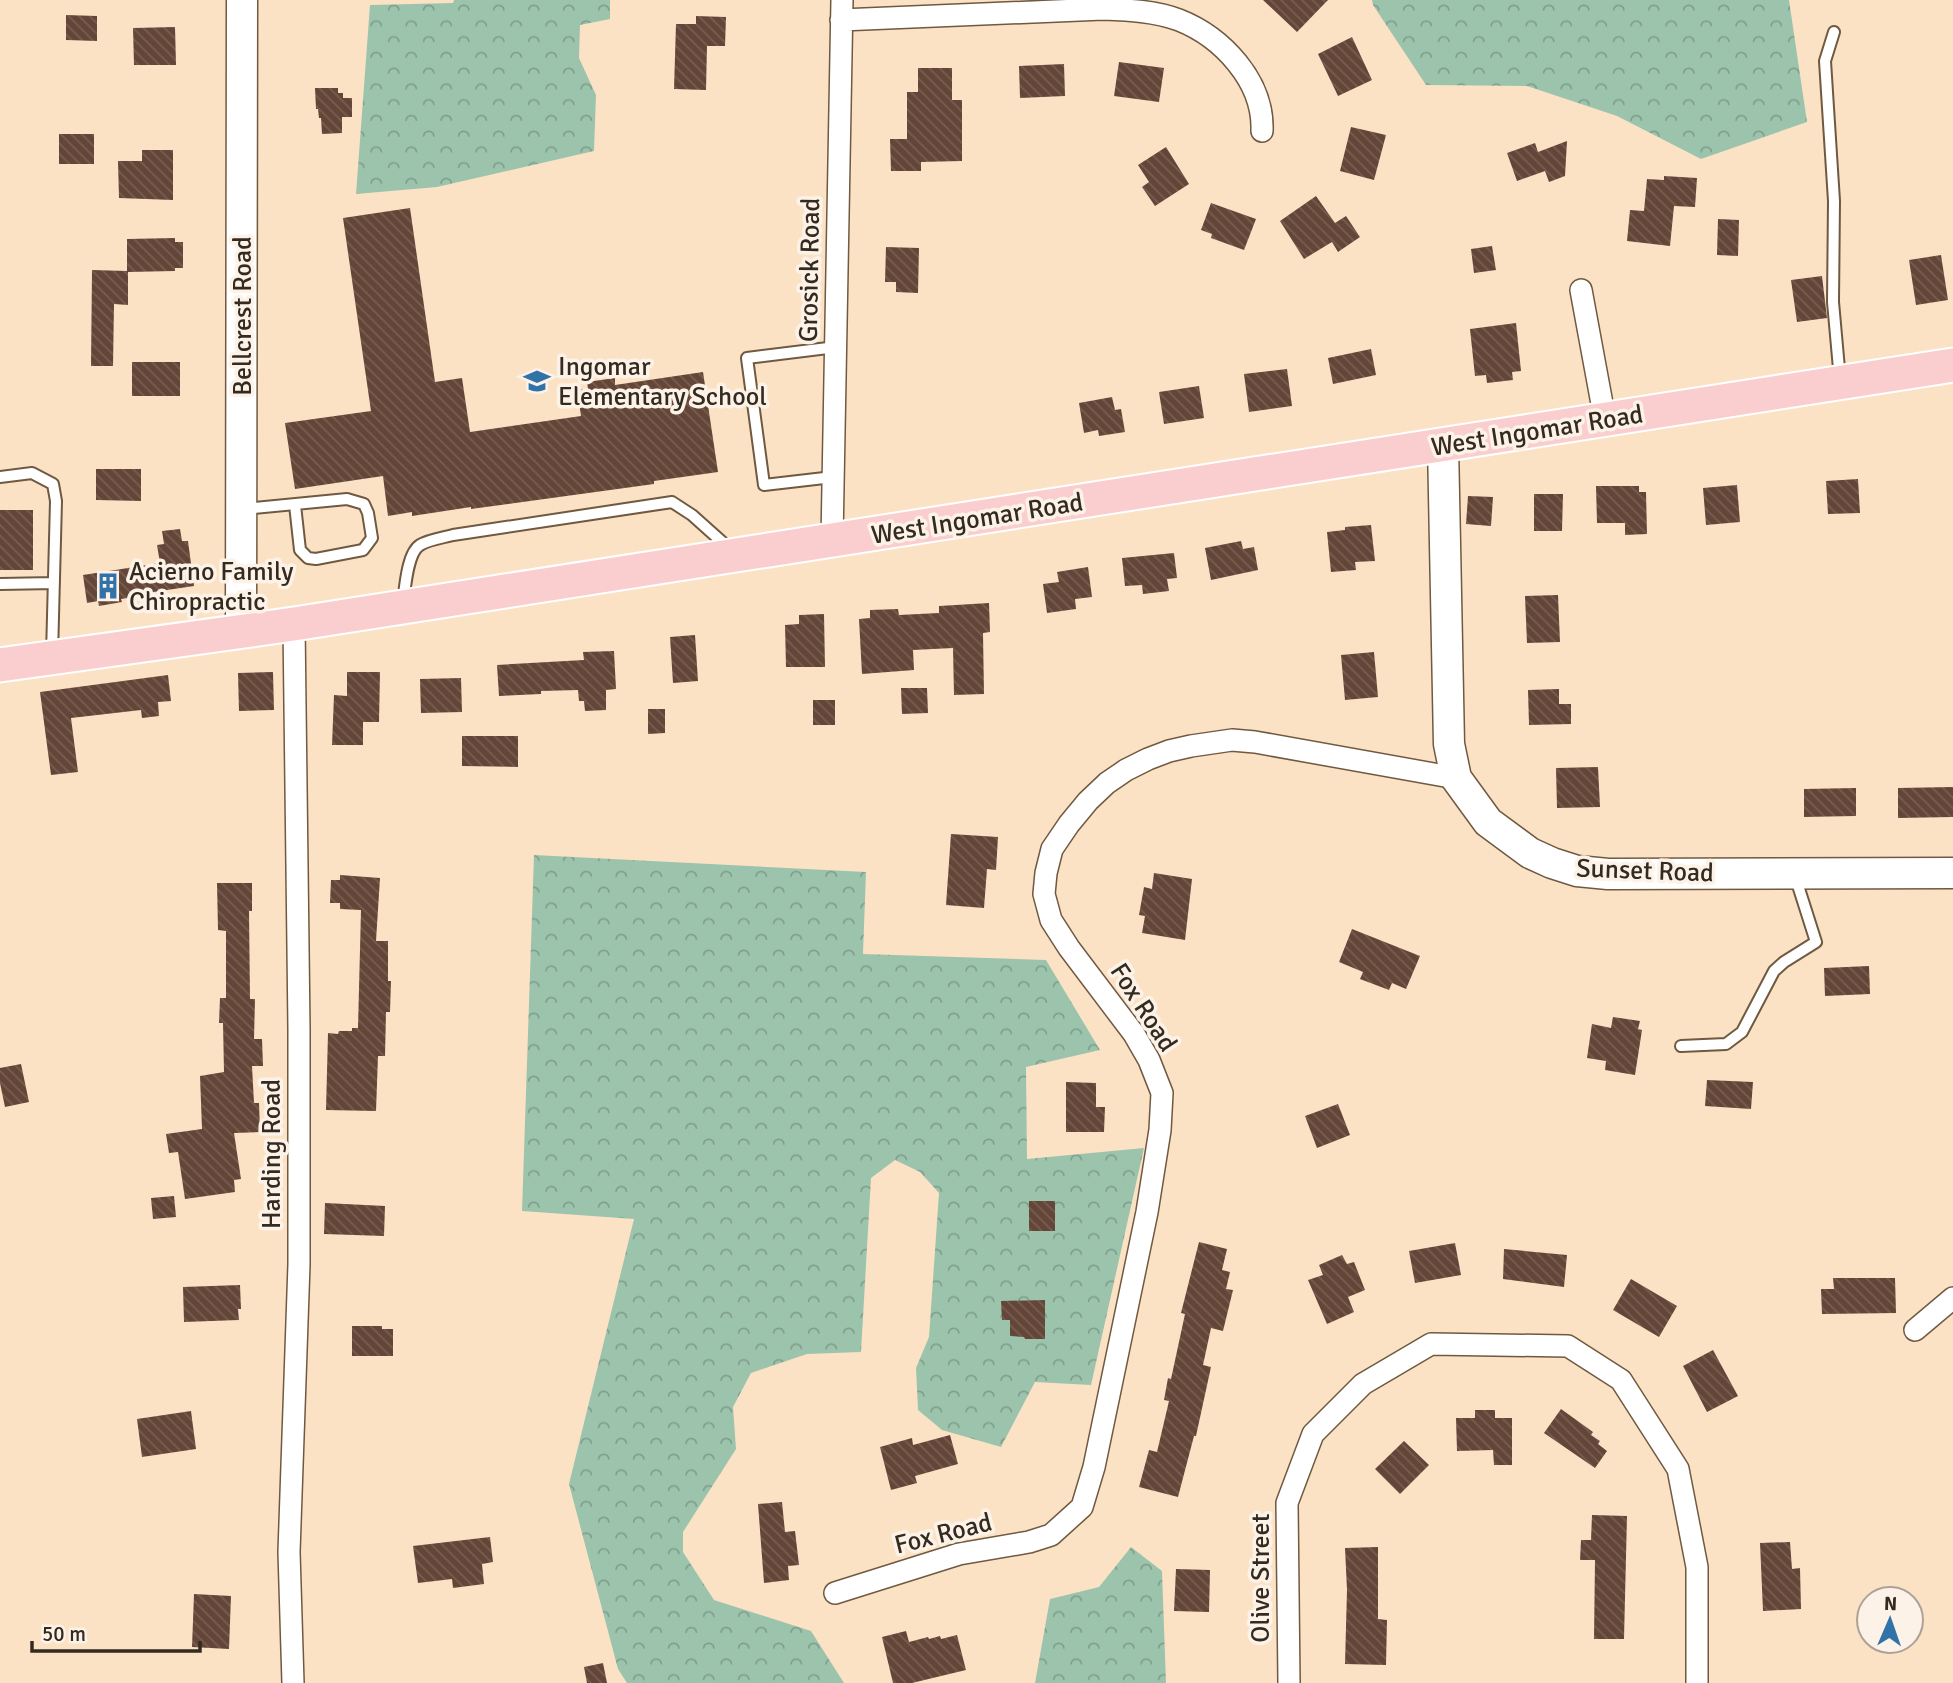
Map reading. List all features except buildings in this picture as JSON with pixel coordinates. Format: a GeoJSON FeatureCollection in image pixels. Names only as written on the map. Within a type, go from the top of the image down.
{"type":"FeatureCollection","features":[{"type":"Feature","properties":{"kind":"main road","name":"West Ingomar Road"},"geometry":{"type":"LineString","coordinates":[[0,665],[402,608],[1953,365]]}},
{"type":"Feature","properties":{"kind":"street","name":"Bellcrest Road"},"geometry":{"type":"LineString","coordinates":[[241,632],[242,0]]}},
{"type":"Feature","properties":{"kind":"street"},"geometry":{"type":"LineString","coordinates":[[841,10],[1103,9],[1143,11],[1176,19],[1205,32],[1236,62],[1255,93],[1262,118],[1262,131]]}},
{"type":"Feature","properties":{"kind":"street","name":"Grosick Road"},"geometry":{"type":"LineString","coordinates":[[832,540],[841,10]]}},
{"type":"Feature","properties":{"kind":"street"},"geometry":{"type":"LineString","coordinates":[[1581,290],[1605,420]]}},
{"type":"Feature","properties":{"kind":"street","name":"Sunset Road"},"geometry":{"type":"LineString","coordinates":[[1443,444],[1449,744],[1456,778],[1488,822],[1530,853],[1577,871],[1608,874],[1953,873]]}},
{"type":"Feature","properties":{"kind":"street","name":"Harding Road"},"geometry":{"type":"LineString","coordinates":[[293,1683],[289,1552],[299,1264],[294,624]]}},
{"type":"Feature","properties":{"kind":"street","name":"Fox Road"},"geometry":{"type":"LineString","coordinates":[[835,1592],[959,1555],[1040,1539],[1051,1535],[1082,1507],[1094,1466],[1147,1212],[1160,1130],[1162,1093],[1149,1060],[1134,1034],[1069,948],[1051,919],[1045,894],[1045,873],[1052,849],[1069,824],[1107,783],[1126,770],[1169,751],[1231,740],[1301,749],[1456,778]]}},
{"type":"Feature","properties":{"kind":"street"},"geometry":{"type":"LineString","coordinates":[[1915,1331],[1953,1298]]}},
{"type":"Feature","properties":{"kind":"street","name":"Olive Street"},"geometry":{"type":"LineString","coordinates":[[1289,1683],[1287,1503],[1313,1434],[1363,1384],[1431,1344],[1443,1344],[1569,1346],[1620,1380],[1678,1469],[1697,1567],[1697,1683]]}},
{"type":"Feature","properties":{"kind":"lane"},"geometry":{"type":"LineString","coordinates":[[1834,32],[1825,61],[1834,201],[1833,302],[1841,383]]}},
{"type":"Feature","properties":{"kind":"lane"},"geometry":{"type":"LineString","coordinates":[[833,477],[764,485],[747,358],[836,347]]}},
{"type":"Feature","properties":{"kind":"lane"},"geometry":{"type":"LineString","coordinates":[[0,477],[32,473],[53,484],[56,501],[52,658]]}},
{"type":"Feature","properties":{"kind":"lane"},"geometry":{"type":"LineString","coordinates":[[242,509],[346,499],[363,504],[368,513],[372,538],[363,550],[309,558],[300,550],[295,505]]}},
{"type":"Feature","properties":{"kind":"lane"},"geometry":{"type":"LineString","coordinates":[[402,608],[412,555],[417,547],[431,540],[453,536],[672,502],[692,514],[738,555]]}},
{"type":"Feature","properties":{"kind":"lane"},"geometry":{"type":"LineString","coordinates":[[0,584],[54,583]]}},
{"type":"Feature","properties":{"kind":"lane"},"geometry":{"type":"LineString","coordinates":[[1681,1046],[1726,1044],[1742,1032],[1774,971],[1816,942],[1794,873]]}},
{"type":"Feature","properties":{"kind":"green space"},"geometry":{"type":"Polygon","coordinates":[[[454,0],[610,0],[610,19],[580,25],[579,58],[596,95],[594,151],[437,187],[356,194],[370,5],[453,3],[454,0]]]}},
{"type":"Feature","properties":{"kind":"green space"},"geometry":{"type":"Polygon","coordinates":[[[1372,0],[1789,0],[1807,122],[1701,159],[1617,116],[1527,86],[1426,85],[1372,0]]]}},
{"type":"Feature","properties":{"kind":"green space"},"geometry":{"type":"Polygon","coordinates":[[[534,855],[866,872],[863,954],[1046,960],[1100,1050],[1026,1067],[1027,1159],[1144,1148],[1091,1385],[1035,1382],[1001,1447],[942,1430],[918,1410],[916,1368],[929,1337],[939,1193],[920,1172],[895,1160],[871,1178],[861,1352],[807,1354],[751,1373],[733,1407],[736,1449],[683,1532],[683,1552],[714,1600],[811,1631],[844,1683],[627,1683],[618,1669],[569,1484],[634,1219],[522,1211],[534,855]]]}},
{"type":"Feature","properties":{"kind":"green space"},"geometry":{"type":"Polygon","coordinates":[[[1131,1547],[1162,1571],[1166,1683],[1035,1683],[1050,1599],[1099,1587],[1131,1547]]]}},
{"type":"Feature","properties":{"kind":"place","name":"Ingomar Elementary School"},"geometry":{"type":"Point","coordinates":[537,381]}},
{"type":"Feature","properties":{"kind":"place","name":"Acierno Family Chiropractic"},"geometry":{"type":"Point","coordinates":[108,586]}}]}
